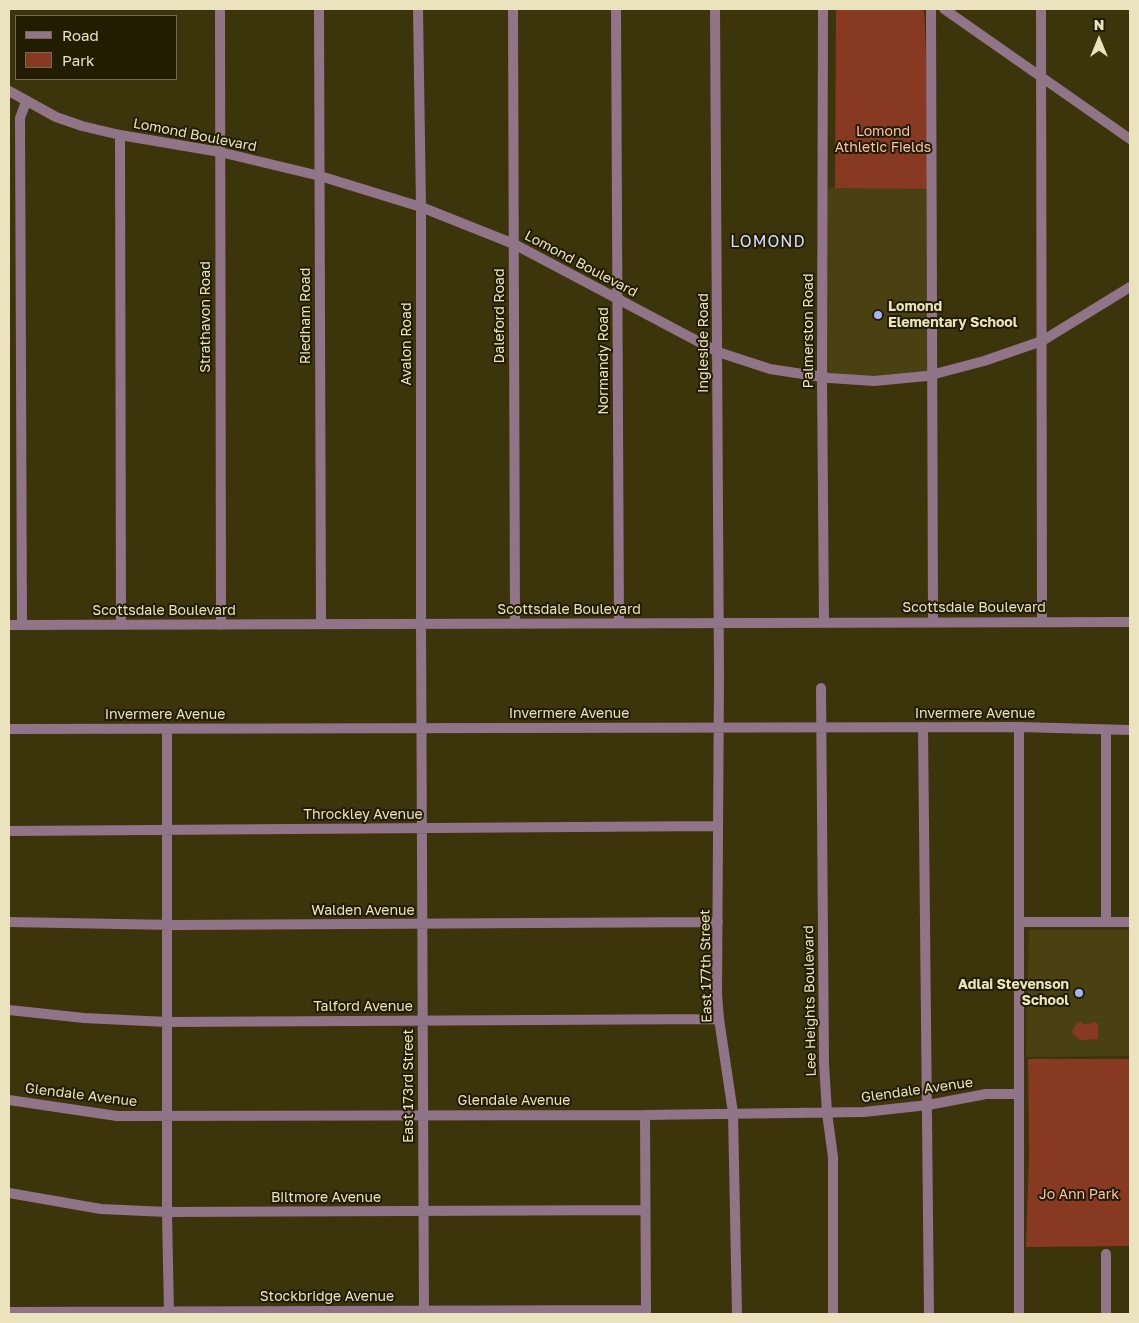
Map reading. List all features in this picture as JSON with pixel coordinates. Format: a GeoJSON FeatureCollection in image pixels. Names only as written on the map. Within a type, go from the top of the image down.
{"type":"FeatureCollection","features":[{"type":"Feature","properties":{"kind":"street","name":"Strathavon Road"},"geometry":{"type":"LineString","coordinates":[[220,9],[221,625]]}},
{"type":"Feature","properties":{"kind":"street","name":"Riedham Road"},"geometry":{"type":"LineString","coordinates":[[319,9],[321,624]]}},
{"type":"Feature","properties":{"kind":"street","name":"Avalon Road"},"geometry":{"type":"LineString","coordinates":[[418,9],[421,207],[421,678]]}},
{"type":"Feature","properties":{"kind":"street","name":"Daleford Road"},"geometry":{"type":"LineString","coordinates":[[513,9],[515,624]]}},
{"type":"Feature","properties":{"kind":"street","name":"Normandy Road"},"geometry":{"type":"LineString","coordinates":[[616,9],[619,623]]}},
{"type":"Feature","properties":{"kind":"street","name":"Ingleside Road"},"geometry":{"type":"LineString","coordinates":[[715,9],[719,676]]}},
{"type":"Feature","properties":{"kind":"street","name":"Palmerston Road"},"geometry":{"type":"LineString","coordinates":[[823,9],[822,377],[824,623]]}},
{"type":"Feature","properties":{"kind":"street"},"geometry":{"type":"LineString","coordinates":[[931,9],[933,622]]}},
{"type":"Feature","properties":{"kind":"street"},"geometry":{"type":"LineString","coordinates":[[944,9],[1130,139]]}},
{"type":"Feature","properties":{"kind":"street"},"geometry":{"type":"LineString","coordinates":[[1041,9],[1042,621]]}},
{"type":"Feature","properties":{"kind":"street","name":"Lomond Boulevard"},"geometry":{"type":"LineString","coordinates":[[9,91],[56,117],[82,126],[120,135],[220,152],[320,176],[421,207],[514,244],[718,352],[770,370],[874,381],[932,374],[984,362],[1042,341],[1130,287]]}},
{"type":"Feature","properties":{"kind":"street"},"geometry":{"type":"LineString","coordinates":[[22,625],[20,118],[26,102]]}},
{"type":"Feature","properties":{"kind":"street"},"geometry":{"type":"LineString","coordinates":[[120,135],[121,625]]}},
{"type":"Feature","properties":{"kind":"street","name":"Scottsdale Boulevard"},"geometry":{"type":"LineString","coordinates":[[9,625],[1130,622]]}},
{"type":"Feature","properties":{"kind":"street","name":"East 177th Street"},"geometry":{"type":"LineString","coordinates":[[719,676],[717,994],[733,1113],[737,1314]]}},
{"type":"Feature","properties":{"kind":"street","name":"East 173rd Street"},"geometry":{"type":"LineString","coordinates":[[421,678],[424,1312]]}},
{"type":"Feature","properties":{"kind":"street","name":"Lee Heights Boulevard"},"geometry":{"type":"LineString","coordinates":[[821,688],[824,1037],[827,1113],[833,1157],[833,1314]]}},
{"type":"Feature","properties":{"kind":"street"},"geometry":{"type":"LineString","coordinates":[[923,727],[930,1314]]}},
{"type":"Feature","properties":{"kind":"street"},"geometry":{"type":"LineString","coordinates":[[1019,727],[1019,1314]]}},
{"type":"Feature","properties":{"kind":"street","name":"Invermere Avenue"},"geometry":{"type":"LineString","coordinates":[[9,729],[1019,727],[1130,730]]}},
{"type":"Feature","properties":{"kind":"street"},"geometry":{"type":"LineString","coordinates":[[167,728],[166,925],[169,1313]]}},
{"type":"Feature","properties":{"kind":"street"},"geometry":{"type":"LineString","coordinates":[[1106,730],[1106,922]]}},
{"type":"Feature","properties":{"kind":"street","name":"Throckley Avenue"},"geometry":{"type":"LineString","coordinates":[[9,831],[718,826]]}},
{"type":"Feature","properties":{"kind":"street","name":"Walden Avenue"},"geometry":{"type":"LineString","coordinates":[[9,922],[166,925],[718,922]]}},
{"type":"Feature","properties":{"kind":"street"},"geometry":{"type":"LineString","coordinates":[[1020,922],[1130,922]]}},
{"type":"Feature","properties":{"kind":"street","name":"Talford Avenue"},"geometry":{"type":"LineString","coordinates":[[9,1010],[84,1018],[167,1022],[719,1020]]}},
{"type":"Feature","properties":{"kind":"street","name":"Glendale Avenue"},"geometry":{"type":"LineString","coordinates":[[9,1100],[117,1116],[645,1115],[864,1112],[928,1105],[986,1094],[1019,1094]]}},
{"type":"Feature","properties":{"kind":"street"},"geometry":{"type":"LineString","coordinates":[[645,1115],[646,1312]]}},
{"type":"Feature","properties":{"kind":"street","name":"Biltmore Avenue"},"geometry":{"type":"LineString","coordinates":[[9,1193],[101,1209],[167,1212],[645,1210]]}},
{"type":"Feature","properties":{"kind":"street"},"geometry":{"type":"LineString","coordinates":[[1106,1254],[1106,1314]]}},
{"type":"Feature","properties":{"kind":"street","name":"Stockbridge Avenue"},"geometry":{"type":"LineString","coordinates":[[9,1312],[646,1312]]}},
{"type":"Feature","properties":{"kind":"shaded area"},"geometry":{"type":"Polygon","coordinates":[[[823,187],[932,189],[932,374],[829,378],[823,369],[823,187]]]}},
{"type":"Feature","properties":{"kind":"shaded area","name":"Adlai Stevenson School"},"geometry":{"type":"Polygon","coordinates":[[[1029,930],[1130,930],[1130,1056],[1026,1057],[1029,930]]]}},
{"type":"Feature","properties":{"kind":"green space","name":"Lomond Athletic Fields"},"geometry":{"type":"Polygon","coordinates":[[[836,9],[924,9],[932,189],[835,188],[836,9]]]}},
{"type":"Feature","properties":{"kind":"green space"},"geometry":{"type":"Polygon","coordinates":[[[1094,1021],[1098,1024],[1098,1039],[1080,1040],[1073,1034],[1072,1030],[1077,1023],[1093,1023],[1094,1021]]]}},
{"type":"Feature","properties":{"kind":"green space","name":"Jo Ann Park"},"geometry":{"type":"Polygon","coordinates":[[[1028,1059],[1130,1059],[1130,1246],[1026,1247],[1029,1154],[1028,1059]]]}},
{"type":"Feature","properties":{"kind":"place","name":"Lomond Elementary School"},"geometry":{"type":"Point","coordinates":[878,315]}},
{"type":"Feature","properties":{"kind":"place","name":"Adlai Stevenson School"},"geometry":{"type":"Point","coordinates":[1079,993]}},
{"type":"Feature","properties":{"kind":"district","name":"LOMOND"},"geometry":{"type":"Point","coordinates":[768,242]}}]}
